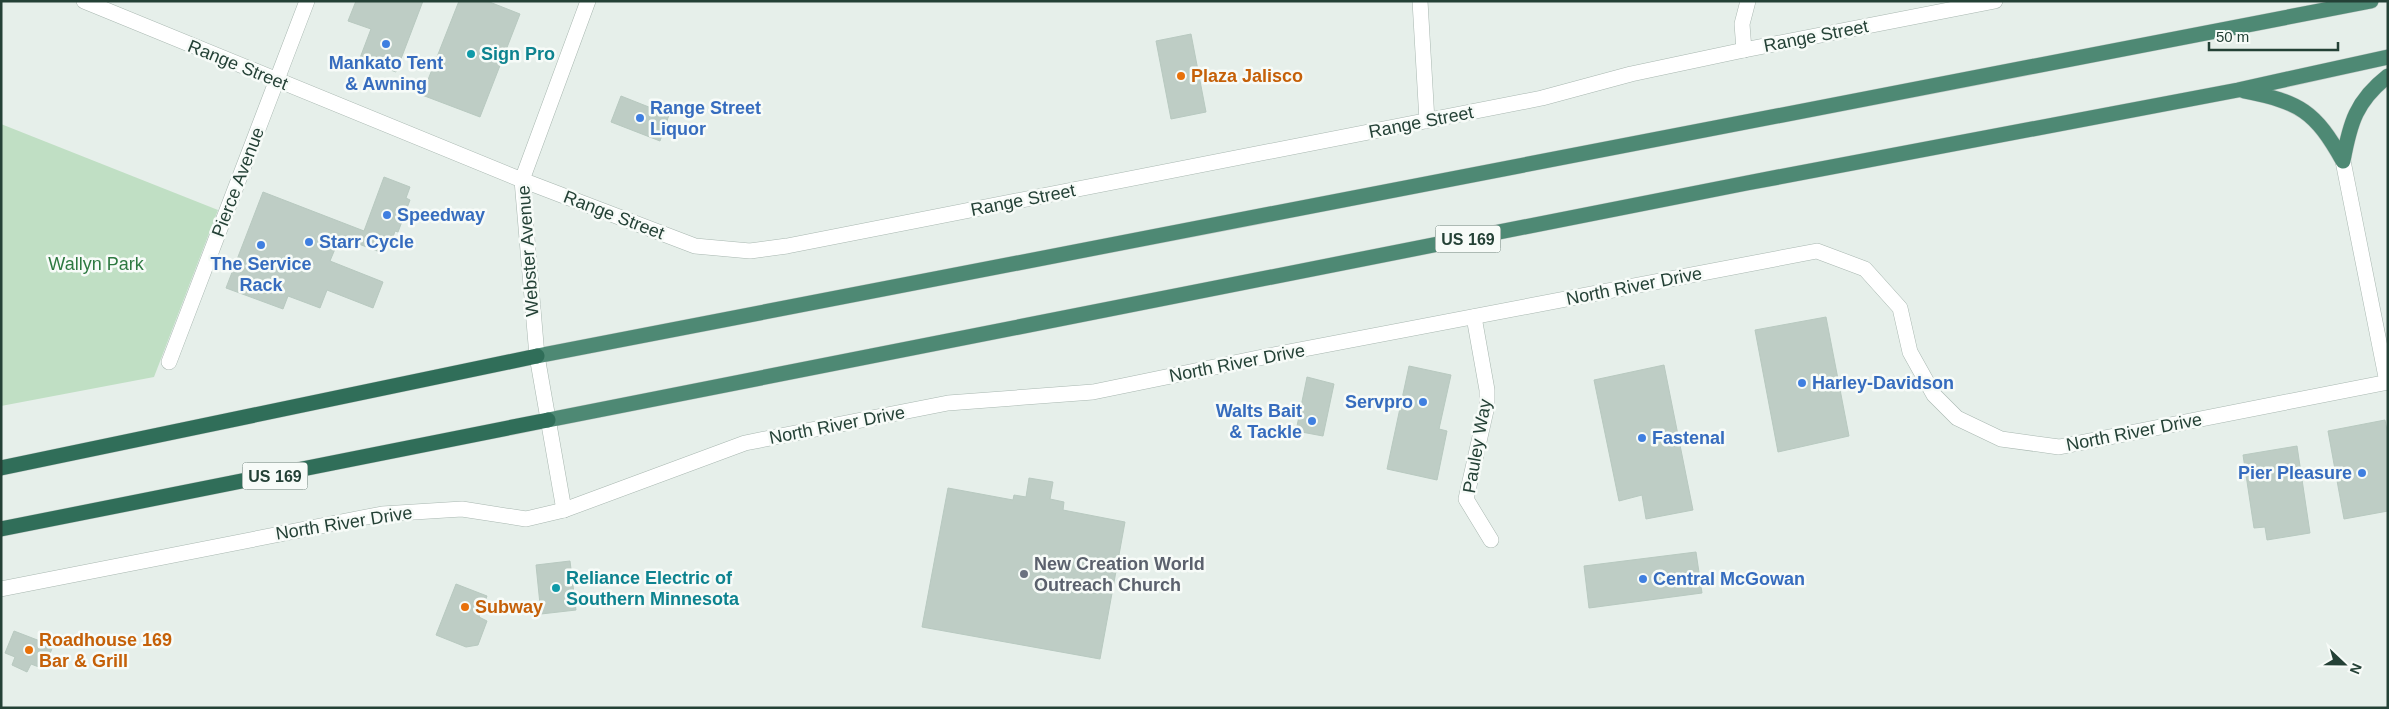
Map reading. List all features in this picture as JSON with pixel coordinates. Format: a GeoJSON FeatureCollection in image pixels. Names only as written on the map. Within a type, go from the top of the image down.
{"type":"FeatureCollection","features":[{"type":"Feature","properties":{"kind":"highway"},"geometry":{"type":"LineString","coordinates":[[1,468],[537,356],[2371,1]]}},
{"type":"Feature","properties":{"kind":"highway","name":"US 169"},"geometry":{"type":"LineString","coordinates":[[1,529],[1728,187],[2238,90],[2388,57]]}},
{"type":"Feature","properties":{"kind":"highway"},"geometry":{"type":"LineString","coordinates":[[2343,161],[2348,130],[2357,109],[2369,92],[2388,76]]}},
{"type":"Feature","properties":{"kind":"highway"},"geometry":{"type":"LineString","coordinates":[[2238,90],[2270,96],[2305,111],[2325,130],[2343,161]]}},
{"type":"Feature","properties":{"kind":"street","name":"Range Street"},"geometry":{"type":"LineString","coordinates":[[84,1],[522,180],[696,246],[750,251],[787,246],[1542,98],[1631,74],[1995,1]]}},
{"type":"Feature","properties":{"kind":"street","name":"Pierce Avenue"},"geometry":{"type":"LineString","coordinates":[[169,362],[307,1]]}},
{"type":"Feature","properties":{"kind":"street","name":"Webster Avenue"},"geometry":{"type":"LineString","coordinates":[[564,510],[537,356],[522,180],[588,1]]}},
{"type":"Feature","properties":{"kind":"street"},"geometry":{"type":"LineString","coordinates":[[1420,1],[1427,121]]}},
{"type":"Feature","properties":{"kind":"street"},"geometry":{"type":"LineString","coordinates":[[1744,50],[1742,24],[1748,1]]}},
{"type":"Feature","properties":{"kind":"street"},"geometry":{"type":"LineString","coordinates":[[2343,161],[2388,382]]}},
{"type":"Feature","properties":{"kind":"street","name":"North River Drive"},"geometry":{"type":"LineString","coordinates":[[1,588],[382,514],[462,509],[526,518],[564,510],[745,443],[948,403],[1093,392],[1817,251],[1865,269],[1900,308],[1910,352],[1934,395],[1957,418],[2001,440],[2059,447],[2388,382]]}},
{"type":"Feature","properties":{"kind":"street","name":"Pauley Way"},"geometry":{"type":"LineString","coordinates":[[1474,317],[1487,390],[1487,406],[1466,499],[1491,540]]}},
{"type":"Feature","properties":{"kind":"green space","name":"Wallyn Park"},"geometry":{"type":"Polygon","coordinates":[[[1,124],[218,210],[154,377],[1,406],[1,124]]]}},
{"type":"Feature","properties":{"kind":"building","name":"Mankato Tent & Awning"},"geometry":{"type":"Polygon","coordinates":[[[356,1],[423,1],[396,72],[360,58],[371,29],[348,21],[356,1]]]}},
{"type":"Feature","properties":{"kind":"building","name":"Sign Pro"},"geometry":{"type":"Polygon","coordinates":[[[459,1],[487,1],[520,14],[480,117],[422,95],[459,1]]]}},
{"type":"Feature","properties":{"kind":"building","name":"Plaza Jalisco"},"geometry":{"type":"Polygon","coordinates":[[[1191,34],[1206,112],[1171,119],[1156,41],[1191,34]]]}},
{"type":"Feature","properties":{"kind":"building","name":"Range Street Liquor"},"geometry":{"type":"Polygon","coordinates":[[[621,96],[669,115],[660,141],[611,122],[621,96]]]}},
{"type":"Feature","properties":{"kind":"building"},"geometry":{"type":"Polygon","coordinates":[[[384,177],[410,187],[406,198],[410,200],[398,232],[395,231],[391,243],[384,240],[380,252],[340,237],[330,261],[383,282],[373,308],[327,290],[320,308],[288,296],[283,309],[226,288],[263,192],[364,231],[384,177]]]}},
{"type":"Feature","properties":{"kind":"building","name":"Harley-Davidson"},"geometry":{"type":"Polygon","coordinates":[[[1826,317],[1849,436],[1778,452],[1755,330],[1826,317]]]}},
{"type":"Feature","properties":{"kind":"building","name":"Fastenal"},"geometry":{"type":"Polygon","coordinates":[[[1664,365],[1693,510],[1646,519],[1642,495],[1619,501],[1594,380],[1664,365]]]}},
{"type":"Feature","properties":{"kind":"building","name":"Servpro"},"geometry":{"type":"Polygon","coordinates":[[[1409,366],[1451,375],[1439,429],[1447,431],[1437,480],[1387,469],[1409,366]]]}},
{"type":"Feature","properties":{"kind":"building"},"geometry":{"type":"Polygon","coordinates":[[[1307,377],[1334,384],[1323,436],[1296,431],[1307,377]]]}},
{"type":"Feature","properties":{"kind":"building","name":"Pier Pleasure"},"geometry":{"type":"Polygon","coordinates":[[[2385,420],[2388,436],[2388,511],[2344,519],[2328,431],[2385,420]]]}},
{"type":"Feature","properties":{"kind":"building"},"geometry":{"type":"Polygon","coordinates":[[[2297,446],[2310,533],[2267,540],[2265,527],[2254,528],[2243,455],[2297,446]]]}},
{"type":"Feature","properties":{"kind":"building","name":"New Creation World Outreach Church"},"geometry":{"type":"Polygon","coordinates":[[[1029,478],[1053,482],[1050,499],[1064,502],[1063,510],[1125,522],[1100,659],[922,627],[948,488],[1013,500],[1014,495],[1026,497],[1029,478]]]}},
{"type":"Feature","properties":{"kind":"building","name":"Central McGowan"},"geometry":{"type":"Polygon","coordinates":[[[1696,552],[1702,593],[1589,608],[1584,566],[1696,552]]]}},
{"type":"Feature","properties":{"kind":"building","name":"Reliance Electric of Southern Minnesota"},"geometry":{"type":"Polygon","coordinates":[[[570,561],[576,610],[541,614],[536,565],[570,561]]]}},
{"type":"Feature","properties":{"kind":"building","name":"Subway"},"geometry":{"type":"Polygon","coordinates":[[[456,584],[487,596],[479,617],[487,621],[478,645],[466,647],[436,635],[456,584]]]}},
{"type":"Feature","properties":{"kind":"building","name":"Roadhouse 169 Bar & Grill"},"geometry":{"type":"Polygon","coordinates":[[[14,631],[53,646],[44,669],[31,664],[27,672],[12,665],[15,657],[5,653],[14,631]]]}},
{"type":"Feature","properties":{"kind":"place","name":"Mankato Tent & Awning"},"geometry":{"type":"Point","coordinates":[386,44]}},
{"type":"Feature","properties":{"kind":"place","name":"Sign Pro"},"geometry":{"type":"Point","coordinates":[471,54]}},
{"type":"Feature","properties":{"kind":"place","name":"Plaza Jalisco"},"geometry":{"type":"Point","coordinates":[1181,76]}},
{"type":"Feature","properties":{"kind":"place","name":"Range Street Liquor"},"geometry":{"type":"Point","coordinates":[640,118]}},
{"type":"Feature","properties":{"kind":"place","name":"Speedway"},"geometry":{"type":"Point","coordinates":[387,215]}},
{"type":"Feature","properties":{"kind":"place","name":"Starr Cycle"},"geometry":{"type":"Point","coordinates":[309,242]}},
{"type":"Feature","properties":{"kind":"place","name":"The Service Rack"},"geometry":{"type":"Point","coordinates":[261,245]}},
{"type":"Feature","properties":{"kind":"place","name":"Harley-Davidson"},"geometry":{"type":"Point","coordinates":[1802,383]}},
{"type":"Feature","properties":{"kind":"place","name":"Servpro"},"geometry":{"type":"Point","coordinates":[1423,402]}},
{"type":"Feature","properties":{"kind":"place","name":"Walts Bait & Tackle"},"geometry":{"type":"Point","coordinates":[1312,421]}},
{"type":"Feature","properties":{"kind":"place","name":"Fastenal"},"geometry":{"type":"Point","coordinates":[1642,438]}},
{"type":"Feature","properties":{"kind":"place","name":"Pier Pleasure"},"geometry":{"type":"Point","coordinates":[2362,473]}},
{"type":"Feature","properties":{"kind":"place","name":"New Creation World Outreach Church"},"geometry":{"type":"Point","coordinates":[1024,574]}},
{"type":"Feature","properties":{"kind":"place","name":"Central McGowan"},"geometry":{"type":"Point","coordinates":[1643,579]}},
{"type":"Feature","properties":{"kind":"place","name":"Reliance Electric of Southern Minnesota"},"geometry":{"type":"Point","coordinates":[556,588]}},
{"type":"Feature","properties":{"kind":"place","name":"Subway"},"geometry":{"type":"Point","coordinates":[465,607]}},
{"type":"Feature","properties":{"kind":"place","name":"Roadhouse 169 Bar & Grill"},"geometry":{"type":"Point","coordinates":[29,650]}}]}
